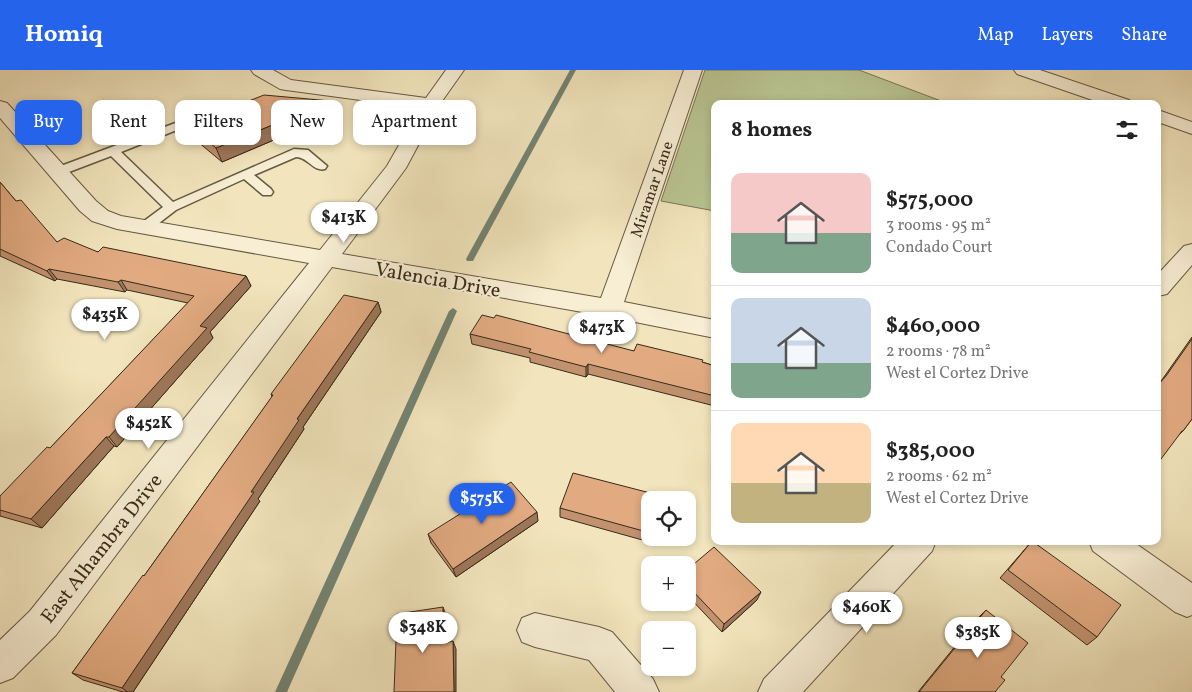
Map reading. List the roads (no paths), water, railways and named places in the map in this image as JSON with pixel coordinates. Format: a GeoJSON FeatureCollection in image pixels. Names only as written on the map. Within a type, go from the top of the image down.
{"type":"FeatureCollection","features":[{"type":"Feature","properties":{"kind":"street"},"geometry":{"type":"LineString","coordinates":[[260,70],[286,85],[400,100]]}},
{"type":"Feature","properties":{"kind":"street","name":"East Alhambra Drive"},"geometry":{"type":"LineString","coordinates":[[434,100],[455,70]]}},
{"type":"Feature","properties":{"kind":"street","name":"Miramar Lane"},"geometry":{"type":"LineString","coordinates":[[610,308],[693,70]]}},
{"type":"Feature","properties":{"kind":"street"},"geometry":{"type":"LineString","coordinates":[[1023,70],[1110,100]]}},
{"type":"Feature","properties":{"kind":"street","name":"Valencia Drive"},"geometry":{"type":"LineString","coordinates":[[0,107],[88,206],[100,216],[116,222],[325,260],[610,308],[711,328]]}},
{"type":"Feature","properties":{"kind":"street"},"geometry":{"type":"LineString","coordinates":[[1161,117],[1192,128]]}},
{"type":"Feature","properties":{"kind":"street","name":"East Alhambra Drive"},"geometry":{"type":"LineString","coordinates":[[0,665],[43,622],[396,168],[409,145]]}},
{"type":"Feature","properties":{"kind":"street"},"geometry":{"type":"LineString","coordinates":[[1161,285],[1192,251]]}},
{"type":"Feature","properties":{"kind":"street"},"geometry":{"type":"LineString","coordinates":[[777,692],[916,545]]}},
{"type":"Feature","properties":{"kind":"street"},"geometry":{"type":"LineString","coordinates":[[1111,545],[1187,600]]}},
{"type":"Feature","properties":{"kind":"street"},"geometry":{"type":"LineString","coordinates":[[535,630],[599,645],[640,692]]}},
{"type":"Feature","properties":{"kind":"lane"},"geometry":{"type":"LineString","coordinates":[[58,172],[175,127]]}},
{"type":"Feature","properties":{"kind":"lane"},"geometry":{"type":"LineString","coordinates":[[113,151],[171,207]]}},
{"type":"Feature","properties":{"kind":"lane"},"geometry":{"type":"LineString","coordinates":[[145,227],[171,207],[299,152],[321,166]]}},
{"type":"Feature","properties":{"kind":"lane"},"geometry":{"type":"LineString","coordinates":[[246,174],[266,192]]}},
{"type":"Feature","properties":{"kind":"waterway"},"geometry":{"type":"LineString","coordinates":[[470,259],[573,70]]}},
{"type":"Feature","properties":{"kind":"waterway"},"geometry":{"type":"LineString","coordinates":[[281,692],[453,311]]}}]}
